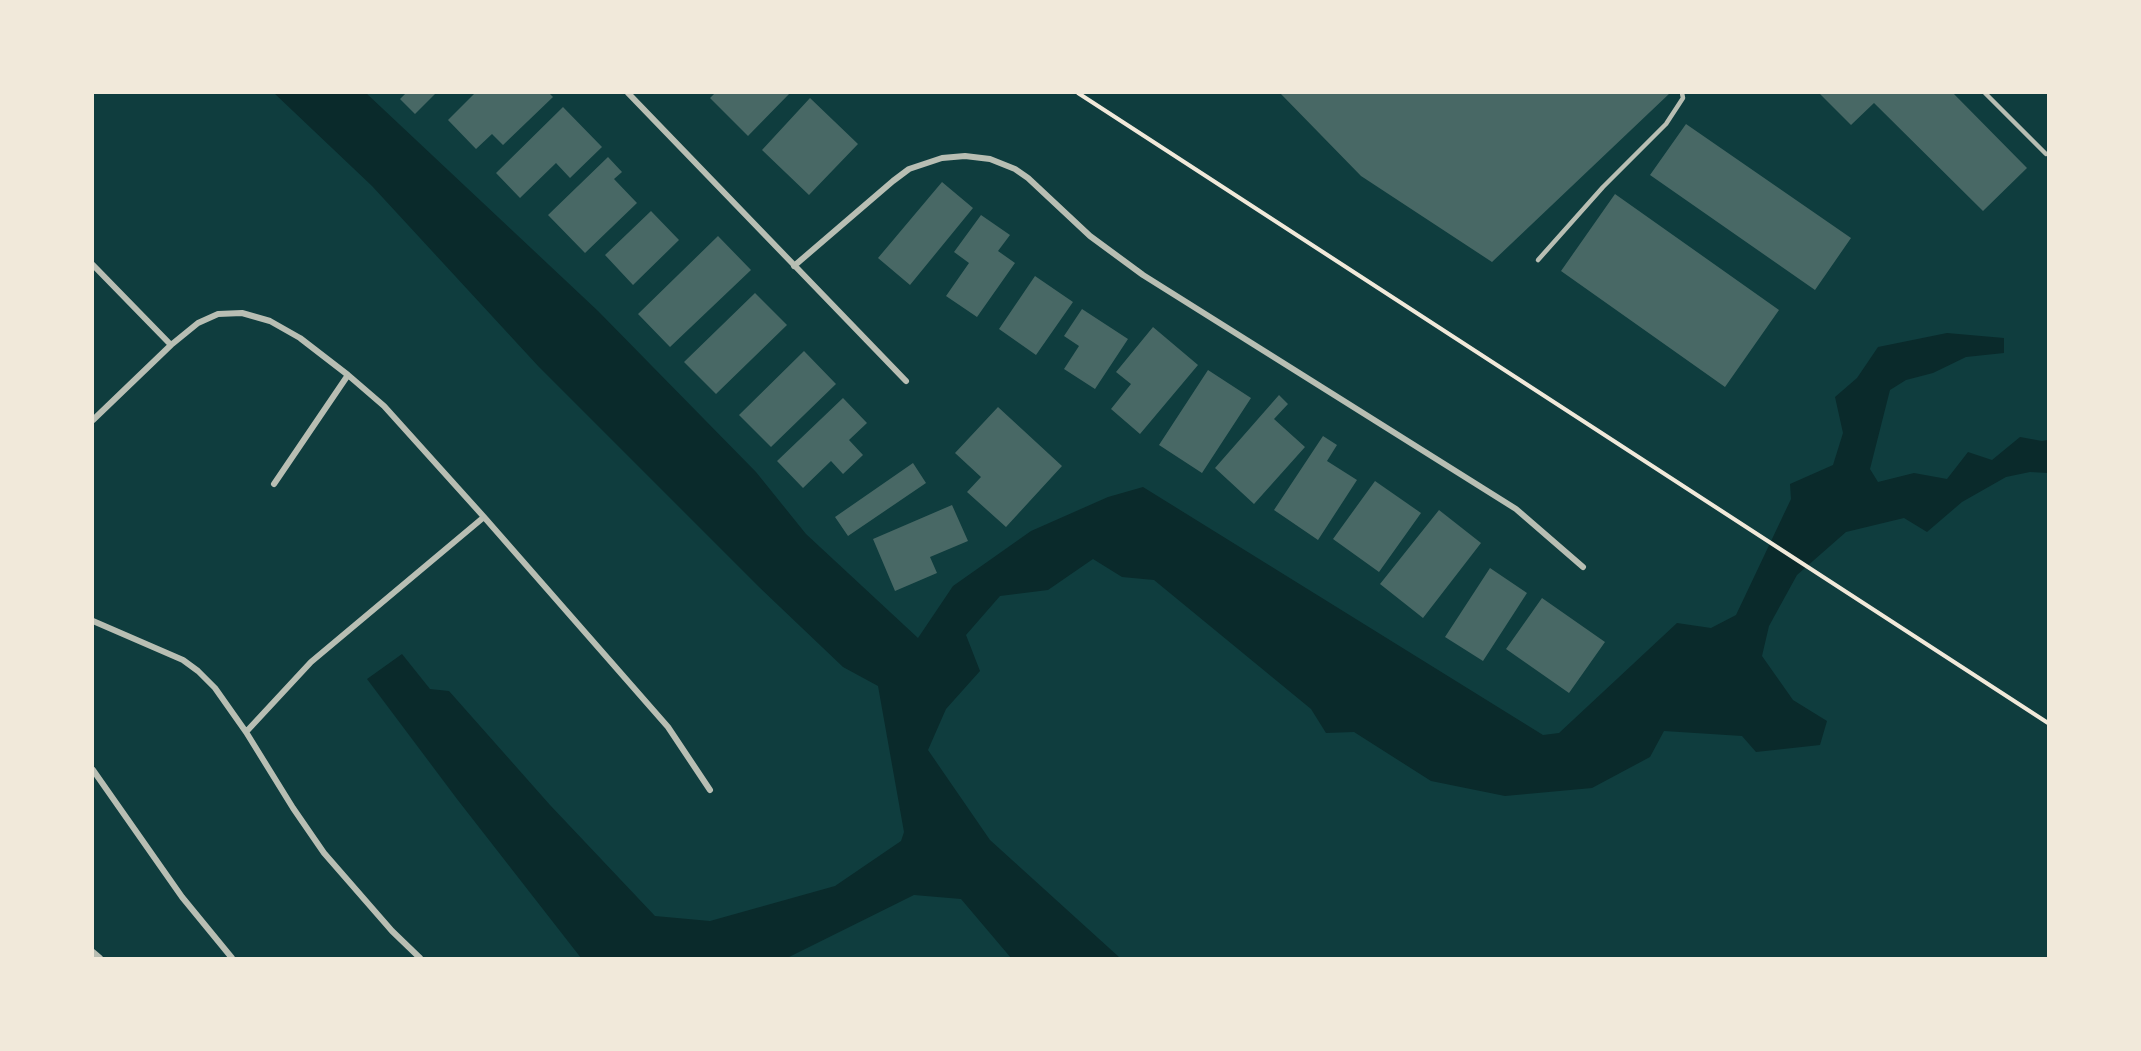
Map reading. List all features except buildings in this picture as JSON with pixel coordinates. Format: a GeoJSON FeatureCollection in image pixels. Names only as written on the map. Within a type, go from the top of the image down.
{"type":"FeatureCollection","features":[{"type":"Feature","properties":{"kind":"street"},"geometry":{"type":"LineString","coordinates":[[628,93],[906,381]]}},
{"type":"Feature","properties":{"kind":"street"},"geometry":{"type":"LineString","coordinates":[[794,266],[909,169],[942,158],[965,156],[990,159],[1015,169],[1028,178],[1090,236],[1143,275],[1516,509],[1583,567]]}},
{"type":"Feature","properties":{"kind":"street"},"geometry":{"type":"LineString","coordinates":[[93,265],[171,345]]}},
{"type":"Feature","properties":{"kind":"street"},"geometry":{"type":"LineString","coordinates":[[93,420],[171,345],[198,323],[218,314],[242,313],[270,321],[290,332],[348,375],[384,406],[668,727],[710,790]]}},
{"type":"Feature","properties":{"kind":"street"},"geometry":{"type":"LineString","coordinates":[[274,484],[348,375]]}},
{"type":"Feature","properties":{"kind":"street"},"geometry":{"type":"LineString","coordinates":[[246,732],[310,662],[484,517]]}},
{"type":"Feature","properties":{"kind":"street"},"geometry":{"type":"LineString","coordinates":[[93,621],[183,660],[215,688],[246,732],[292,808],[324,853],[392,931],[420,958]]}},
{"type":"Feature","properties":{"kind":"street"},"geometry":{"type":"LineString","coordinates":[[93,770],[182,897],[232,958]]}},
{"type":"Feature","properties":{"kind":"street"},"geometry":{"type":"LineString","coordinates":[[93,952],[100,958]]}},
{"type":"Feature","properties":{"kind":"lane"},"geometry":{"type":"LineString","coordinates":[[1538,260],[1603,187],[1666,124],[1683,98],[1683,93]]}},
{"type":"Feature","properties":{"kind":"lane"},"geometry":{"type":"LineString","coordinates":[[1985,93],[2046,154]]}},
{"type":"Feature","properties":{"kind":"path"},"geometry":{"type":"LineString","coordinates":[[1078,93],[2048,723]]}},
{"type":"Feature","properties":{"kind":"water"},"geometry":{"type":"Polygon","coordinates":[[[274,93],[366,93],[598,311],[756,472],[806,534],[918,638],[953,586],[1031,531],[1108,497],[1143,487],[1543,735],[1559,733],[1677,623],[1711,628],[1736,615],[1791,499],[1790,484],[1833,465],[1843,433],[1835,397],[1857,378],[1878,347],[1947,333],[2004,338],[2004,353],[1966,357],[1933,373],[1906,380],[1890,390],[1870,469],[1878,482],[1914,473],[1947,479],[1968,452],[1992,460],[2020,437],[2048,440],[2048,473],[2030,472],[2006,477],[1962,502],[1927,532],[1904,518],[1846,532],[1797,575],[1769,626],[1762,656],[1793,700],[1827,721],[1820,745],[1756,752],[1742,736],[1664,731],[1650,757],[1592,788],[1505,796],[1431,781],[1354,732],[1326,733],[1311,709],[1154,580],[1122,577],[1093,559],[1048,590],[1000,596],[966,635],[980,671],[946,709],[928,750],[990,840],[1119,957],[1123,958],[1011,958],[961,899],[914,895],[787,958],[581,958],[367,679],[402,654],[430,689],[449,691],[550,805],[655,916],[710,921],[835,886],[901,841],[904,832],[878,686],[843,667],[759,587],[539,367],[372,186],[274,93]]]}}]}
